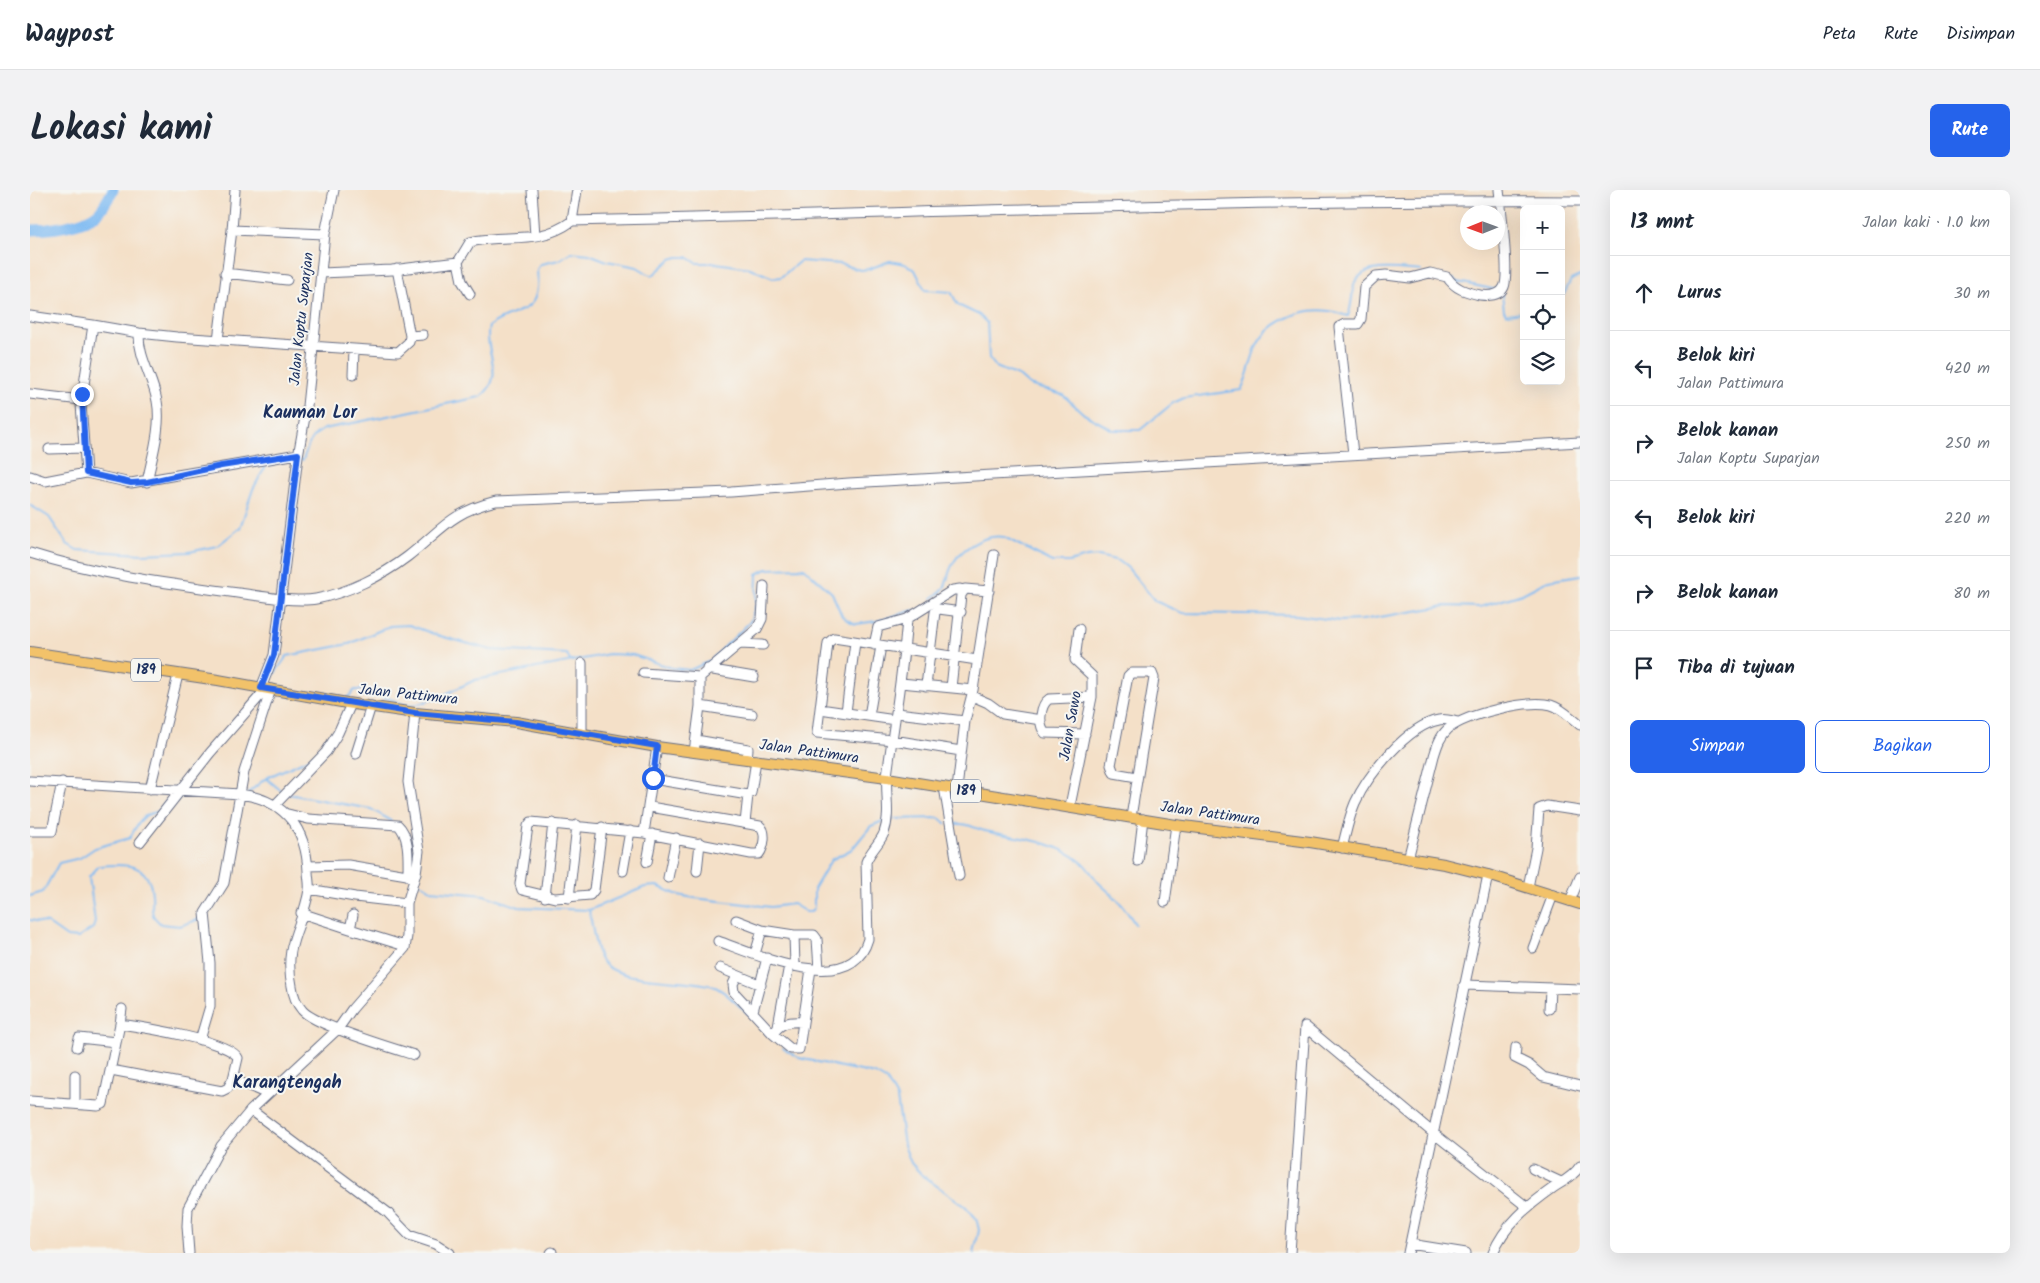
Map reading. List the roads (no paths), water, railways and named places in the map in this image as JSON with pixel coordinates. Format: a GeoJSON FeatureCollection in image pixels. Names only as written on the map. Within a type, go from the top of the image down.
{"type":"FeatureCollection","features":[{"type":"Feature","properties":{"kind":"main road","name":"Jalan Pattimura"},"geometry":{"type":"LineString","coordinates":[[30,652],[265,688],[346,703],[415,713],[478,717],[694,752],[887,778],[1070,806],[1176,825],[1444,864],[1488,875],[1575,903]]}},
{"type":"Feature","properties":{"kind":"street"},"geometry":{"type":"LineString","coordinates":[[218,340],[236,190]]}},
{"type":"Feature","properties":{"kind":"street","name":"Jalan Koptu Suparjan"},"geometry":{"type":"LineString","coordinates":[[265,688],[272,666],[282,600],[298,455],[314,348],[325,234],[334,190]]}},
{"type":"Feature","properties":{"kind":"street"},"geometry":{"type":"LineString","coordinates":[[532,190],[534,236]]}},
{"type":"Feature","properties":{"kind":"street"},"geometry":{"type":"LineString","coordinates":[[572,222],[577,190]]}},
{"type":"Feature","properties":{"kind":"street"},"geometry":{"type":"LineString","coordinates":[[1353,454],[1338,334],[1339,327],[1345,324],[1358,324],[1361,319],[1364,287],[1376,276],[1386,274],[1410,278],[1430,273],[1447,277],[1453,286],[1480,295],[1501,291],[1505,265],[1499,190]]}},
{"type":"Feature","properties":{"kind":"street"},"geometry":{"type":"LineString","coordinates":[[466,288],[458,262],[470,242],[556,232],[572,222],[753,218],[908,211],[1500,200],[1580,201]]}},
{"type":"Feature","properties":{"kind":"street"},"geometry":{"type":"LineString","coordinates":[[232,230],[325,234]]}},
{"type":"Feature","properties":{"kind":"street"},"geometry":{"type":"LineString","coordinates":[[321,273],[397,269],[458,262]]}},
{"type":"Feature","properties":{"kind":"street"},"geometry":{"type":"LineString","coordinates":[[30,316],[139,334],[314,348],[398,352],[408,342],[410,336],[397,269]]}},
{"type":"Feature","properties":{"kind":"street"},"geometry":{"type":"LineString","coordinates":[[225,273],[287,280]]}},
{"type":"Feature","properties":{"kind":"street"},"geometry":{"type":"LineString","coordinates":[[86,473],[81,400],[93,325]]}},
{"type":"Feature","properties":{"kind":"street"},"geometry":{"type":"LineString","coordinates":[[139,334],[139,349],[157,400],[158,414],[147,482]]}},
{"type":"Feature","properties":{"kind":"street"},"geometry":{"type":"LineString","coordinates":[[410,336],[424,335]]}},
{"type":"Feature","properties":{"kind":"street"},"geometry":{"type":"LineString","coordinates":[[353,375],[354,350]]}},
{"type":"Feature","properties":{"kind":"street"},"geometry":{"type":"LineString","coordinates":[[30,394],[81,400]]}},
{"type":"Feature","properties":{"kind":"street"},"geometry":{"type":"LineString","coordinates":[[30,554],[81,567],[140,578],[282,600],[316,599],[360,583],[399,563],[449,520],[476,506],[496,501],[732,492],[858,482],[1580,442]]}},
{"type":"Feature","properties":{"kind":"street"},"geometry":{"type":"LineString","coordinates":[[49,449],[84,448]]}},
{"type":"Feature","properties":{"kind":"street"},"geometry":{"type":"LineString","coordinates":[[30,476],[45,481],[86,473],[131,483],[147,482],[221,466],[298,455]]}},
{"type":"Feature","properties":{"kind":"street"},"geometry":{"type":"LineString","coordinates":[[957,789],[965,721],[973,693],[994,555]]}},
{"type":"Feature","properties":{"kind":"street"},"geometry":{"type":"LineString","coordinates":[[694,752],[700,706],[700,676],[753,633],[760,624],[764,586]]}},
{"type":"Feature","properties":{"kind":"street"},"geometry":{"type":"LineString","coordinates":[[869,716],[878,626],[907,619],[945,594],[960,589],[964,591],[971,589],[989,591]]}},
{"type":"Feature","properties":{"kind":"street"},"geometry":{"type":"LineString","coordinates":[[951,688],[961,612],[961,595],[964,591]]}},
{"type":"Feature","properties":{"kind":"street"},"geometry":{"type":"LineString","coordinates":[[926,686],[936,610],[961,612]]}},
{"type":"Feature","properties":{"kind":"street"},"geometry":{"type":"LineString","coordinates":[[718,941],[792,966],[815,969],[844,967],[853,962],[866,947],[868,939],[866,862],[871,851],[884,834],[887,778],[901,683],[907,619]]}},
{"type":"Feature","properties":{"kind":"street","name":"Jalan Sawo"},"geometry":{"type":"LineString","coordinates":[[1070,806],[1092,697],[1092,676],[1075,660],[1079,629]]}},
{"type":"Feature","properties":{"kind":"street"},"geometry":{"type":"LineString","coordinates":[[961,751],[893,740],[818,734],[830,640],[834,638],[978,660]]}},
{"type":"Feature","properties":{"kind":"street"},"geometry":{"type":"LineString","coordinates":[[846,712],[855,642]]}},
{"type":"Feature","properties":{"kind":"street"},"geometry":{"type":"LineString","coordinates":[[739,644],[762,645]]}},
{"type":"Feature","properties":{"kind":"street"},"geometry":{"type":"LineString","coordinates":[[582,663],[582,733]]}},
{"type":"Feature","properties":{"kind":"street"},"geometry":{"type":"LineString","coordinates":[[707,669],[754,676]]}},
{"type":"Feature","properties":{"kind":"street"},"geometry":{"type":"LineString","coordinates":[[1131,817],[1154,678],[1152,673],[1141,672],[1131,673],[1128,676],[1111,765],[1114,773],[1137,777]]}},
{"type":"Feature","properties":{"kind":"street"},"geometry":{"type":"LineString","coordinates":[[643,674],[700,676]]}},
{"type":"Feature","properties":{"kind":"street"},"geometry":{"type":"LineString","coordinates":[[150,789],[178,675]]}},
{"type":"Feature","properties":{"kind":"street"},"geometry":{"type":"LineString","coordinates":[[901,683],[951,688],[973,693],[1003,714],[1041,720]]}},
{"type":"Feature","properties":{"kind":"street"},"geometry":{"type":"LineString","coordinates":[[140,842],[175,790],[265,688]]}},
{"type":"Feature","properties":{"kind":"street"},"geometry":{"type":"LineString","coordinates":[[200,1040],[210,1006],[210,963],[206,916],[224,883],[244,795],[244,772],[265,688]]}},
{"type":"Feature","properties":{"kind":"street"},"geometry":{"type":"LineString","coordinates":[[1085,734],[1045,733],[1041,720],[1044,703],[1049,699],[1092,697]]}},
{"type":"Feature","properties":{"kind":"street"},"geometry":{"type":"LineString","coordinates":[[274,806],[326,752],[338,733],[346,703]]}},
{"type":"Feature","properties":{"kind":"street"},"geometry":{"type":"LineString","coordinates":[[1342,848],[1354,805],[1360,792],[1402,741],[1417,729],[1438,720],[1458,722],[1526,704],[1539,704],[1558,708],[1580,725]]}},
{"type":"Feature","properties":{"kind":"street"},"geometry":{"type":"LineString","coordinates":[[356,754],[371,706]]}},
{"type":"Feature","properties":{"kind":"street"},"geometry":{"type":"LineString","coordinates":[[700,706],[752,714]]}},
{"type":"Feature","properties":{"kind":"street"},"geometry":{"type":"LineString","coordinates":[[820,709],[869,716],[965,721]]}},
{"type":"Feature","properties":{"kind":"street"},"geometry":{"type":"LineString","coordinates":[[189,1253],[187,1215],[191,1201],[221,1146],[250,1110],[338,1029],[406,946],[407,903],[419,844],[408,782],[415,713]]}},
{"type":"Feature","properties":{"kind":"street"},"geometry":{"type":"LineString","coordinates":[[1408,859],[1436,748],[1446,731],[1458,722]]}},
{"type":"Feature","properties":{"kind":"street"},"geometry":{"type":"LineString","coordinates":[[696,740],[748,749],[752,759],[751,793],[748,795],[745,823]]}},
{"type":"Feature","properties":{"kind":"street"},"geometry":{"type":"LineString","coordinates":[[647,862],[650,807],[657,746]]}},
{"type":"Feature","properties":{"kind":"street"},"geometry":{"type":"LineString","coordinates":[[653,778],[748,795]]}},
{"type":"Feature","properties":{"kind":"street"},"geometry":{"type":"LineString","coordinates":[[30,781],[244,795],[274,806],[297,825],[302,834],[308,866],[309,889],[292,943],[290,961],[294,995],[303,1012],[338,1029],[414,1055]]}},
{"type":"Feature","properties":{"kind":"street"},"geometry":{"type":"LineString","coordinates":[[30,832],[52,831],[62,782]]}},
{"type":"Feature","properties":{"kind":"street"},"geometry":{"type":"LineString","coordinates":[[944,787],[958,876]]}},
{"type":"Feature","properties":{"kind":"street"},"geometry":{"type":"LineString","coordinates":[[1528,887],[1536,848],[1538,809],[1547,806],[1580,811]]}},
{"type":"Feature","properties":{"kind":"street"},"geometry":{"type":"LineString","coordinates":[[602,828],[593,893],[587,897],[545,897],[522,890],[520,884],[528,826],[531,822],[602,828],[676,838],[751,854],[759,854],[762,848],[764,828],[650,807]]}},
{"type":"Feature","properties":{"kind":"street"},"geometry":{"type":"LineString","coordinates":[[285,814],[308,819],[398,825],[402,828],[413,876]]}},
{"type":"Feature","properties":{"kind":"street"},"geometry":{"type":"LineString","coordinates":[[1138,861],[1143,819]]}},
{"type":"Feature","properties":{"kind":"street"},"geometry":{"type":"LineString","coordinates":[[545,897],[553,823]]}},
{"type":"Feature","properties":{"kind":"street"},"geometry":{"type":"LineString","coordinates":[[1165,902],[1176,825]]}},
{"type":"Feature","properties":{"kind":"street"},"geometry":{"type":"LineString","coordinates":[[569,898],[578,826]]}},
{"type":"Feature","properties":{"kind":"street"},"geometry":{"type":"LineString","coordinates":[[623,871],[630,832]]}},
{"type":"Feature","properties":{"kind":"street"},"geometry":{"type":"LineString","coordinates":[[668,878],[676,838]]}},
{"type":"Feature","properties":{"kind":"street"},"geometry":{"type":"LineString","coordinates":[[697,871],[700,843]]}},
{"type":"Feature","properties":{"kind":"street"},"geometry":{"type":"LineString","coordinates":[[308,866],[348,865],[413,876]]}},
{"type":"Feature","properties":{"kind":"street"},"geometry":{"type":"LineString","coordinates":[[1466,1253],[1409,1248],[1432,1132],[1488,875]]}},
{"type":"Feature","properties":{"kind":"street"},"geometry":{"type":"LineString","coordinates":[[1575,903],[1580,877]]}},
{"type":"Feature","properties":{"kind":"street"},"geometry":{"type":"LineString","coordinates":[[309,889],[407,903]]}},
{"type":"Feature","properties":{"kind":"street"},"geometry":{"type":"LineString","coordinates":[[1533,948],[1553,896]]}},
{"type":"Feature","properties":{"kind":"street"},"geometry":{"type":"LineString","coordinates":[[301,913],[406,946]]}},
{"type":"Feature","properties":{"kind":"street"},"geometry":{"type":"LineString","coordinates":[[350,929],[353,915]]}},
{"type":"Feature","properties":{"kind":"street"},"geometry":{"type":"LineString","coordinates":[[736,920],[762,930],[816,936],[815,969],[802,1022],[800,1046],[797,1050],[791,1049],[776,1030],[734,992],[733,984],[737,976]]}},
{"type":"Feature","properties":{"kind":"street"},"geometry":{"type":"LineString","coordinates":[[755,954],[762,930]]}},
{"type":"Feature","properties":{"kind":"street"},"geometry":{"type":"LineString","coordinates":[[776,1030],[792,966],[794,935]]}},
{"type":"Feature","properties":{"kind":"street"},"geometry":{"type":"LineString","coordinates":[[753,1011],[767,958]]}},
{"type":"Feature","properties":{"kind":"street"},"geometry":{"type":"LineString","coordinates":[[720,968],[761,985]]}},
{"type":"Feature","properties":{"kind":"street"},"geometry":{"type":"LineString","coordinates":[[1464,985],[1580,989]]}},
{"type":"Feature","properties":{"kind":"street"},"geometry":{"type":"LineString","coordinates":[[1549,1009],[1550,989]]}},
{"type":"Feature","properties":{"kind":"street"},"geometry":{"type":"LineString","coordinates":[[30,1101],[98,1106],[103,1104],[122,1008]]}},
{"type":"Feature","properties":{"kind":"street"},"geometry":{"type":"LineString","coordinates":[[776,1030],[792,1022],[802,1022]]}},
{"type":"Feature","properties":{"kind":"street"},"geometry":{"type":"LineString","coordinates":[[111,1070],[222,1091],[228,1088],[233,1078],[238,1058],[234,1052],[200,1040],[120,1024]]}},
{"type":"Feature","properties":{"kind":"street"},"geometry":{"type":"LineString","coordinates":[[1290,1253],[1305,1026],[1432,1132],[1527,1207]]}},
{"type":"Feature","properties":{"kind":"street"},"geometry":{"type":"LineString","coordinates":[[77,1047],[79,1038],[116,1042]]}},
{"type":"Feature","properties":{"kind":"street"},"geometry":{"type":"LineString","coordinates":[[1516,1047],[1514,1055],[1517,1060],[1529,1065],[1542,1076],[1580,1086]]}},
{"type":"Feature","properties":{"kind":"street"},"geometry":{"type":"LineString","coordinates":[[75,1075],[75,1104]]}},
{"type":"Feature","properties":{"kind":"street"},"geometry":{"type":"LineString","coordinates":[[233,1078],[267,1094]]}},
{"type":"Feature","properties":{"kind":"street"},"geometry":{"type":"LineString","coordinates":[[250,1110],[387,1212],[402,1230],[409,1235],[436,1244],[450,1253]]}},
{"type":"Feature","properties":{"kind":"street"},"geometry":{"type":"LineString","coordinates":[[1493,1253],[1503,1234],[1527,1207],[1573,1175],[1580,1166]]}},
{"type":"Feature","properties":{"kind":"street"},"geometry":{"type":"LineString","coordinates":[[1534,1169],[1561,1182]]}},
{"type":"Feature","properties":{"kind":"waterway"},"geometry":{"type":"LineString","coordinates":[[30,230],[65,226],[84,221],[100,211],[113,190]]}},
{"type":"Feature","properties":{"kind":"waterway"},"geometry":{"type":"LineString","coordinates":[[300,460],[303,460],[313,438],[324,429],[480,397],[488,389],[494,372],[489,346],[489,326],[526,308],[532,303],[536,295],[537,269],[541,264],[559,260],[571,252],[589,254],[607,261],[637,267],[652,276],[671,259],[678,257],[687,257],[697,263],[716,263],[750,268],[773,278],[781,277],[800,261],[841,264],[860,270],[869,269],[890,261],[905,264],[915,270],[925,290],[951,292],[958,305],[979,315],[987,323],[989,358],[996,367],[1020,377],[1029,385],[1063,395],[1084,414],[1113,430],[1140,430],[1173,403],[1184,398],[1241,390],[1255,350],[1267,332],[1286,318],[1307,311],[1331,311],[1348,316],[1355,282],[1367,272],[1376,269],[1421,271]]}},
{"type":"Feature","properties":{"kind":"waterway"},"geometry":{"type":"LineString","coordinates":[[1564,295],[1571,280],[1580,276]]}},
{"type":"Feature","properties":{"kind":"waterway"},"geometry":{"type":"LineString","coordinates":[[1454,279],[1458,282],[1497,290]]}},
{"type":"Feature","properties":{"kind":"waterway"},"geometry":{"type":"LineString","coordinates":[[1502,295],[1506,314],[1520,312]]}},
{"type":"Feature","properties":{"kind":"waterway"},"geometry":{"type":"LineString","coordinates":[[282,461],[295,460]]}},
{"type":"Feature","properties":{"kind":"waterway"},"geometry":{"type":"LineString","coordinates":[[30,505],[49,517],[67,544],[77,550],[142,554],[189,552],[217,546],[240,528],[253,489],[267,464],[270,463]]}},
{"type":"Feature","properties":{"kind":"waterway"},"geometry":{"type":"LineString","coordinates":[[932,598],[943,589],[953,563],[958,556],[972,545],[988,538],[996,537],[1004,537],[1052,562],[1069,562],[1099,556],[1119,561],[1128,568],[1155,601],[1182,613],[1297,615],[1340,621],[1362,620],[1445,606],[1480,607],[1522,594],[1549,580],[1580,575]]}},
{"type":"Feature","properties":{"kind":"waterway"},"geometry":{"type":"LineString","coordinates":[[346,699],[355,690],[367,690],[406,705],[418,704],[435,699],[475,680],[609,654],[633,655],[672,668],[690,670],[710,661],[750,622],[756,604],[757,574],[767,569],[804,568],[832,593],[842,616],[856,624],[877,621],[914,610]]}},
{"type":"Feature","properties":{"kind":"waterway"},"geometry":{"type":"LineString","coordinates":[[268,683],[287,656],[349,644],[390,626],[409,625],[491,650],[567,654],[570,661]]}},
{"type":"Feature","properties":{"kind":"waterway"},"geometry":{"type":"LineString","coordinates":[[248,793],[266,778],[317,755]]}},
{"type":"Feature","properties":{"kind":"waterway"},"geometry":{"type":"LineString","coordinates":[[266,778],[284,793]]}},
{"type":"Feature","properties":{"kind":"waterway"},"geometry":{"type":"LineString","coordinates":[[288,794],[371,809],[391,821]]}},
{"type":"Feature","properties":{"kind":"waterway"},"geometry":{"type":"LineString","coordinates":[[30,896],[43,892],[59,863],[80,858],[95,848],[130,838],[143,818],[157,812],[167,801]]}},
{"type":"Feature","properties":{"kind":"waterway"},"geometry":{"type":"LineString","coordinates":[[890,819],[939,818],[947,824]]}},
{"type":"Feature","properties":{"kind":"waterway"},"geometry":{"type":"LineString","coordinates":[[589,910],[645,887],[657,886],[678,895],[694,898],[771,907],[793,904],[806,912],[811,912],[814,907],[814,889],[831,860],[852,849],[871,826],[883,821]]}},
{"type":"Feature","properties":{"kind":"waterway"},"geometry":{"type":"LineString","coordinates":[[952,824],[966,825],[985,831],[1047,844],[1070,854],[1086,866],[1100,884],[1116,898],[1135,924]]}},
{"type":"Feature","properties":{"kind":"waterway"},"geometry":{"type":"LineString","coordinates":[[230,870],[233,858]]}},
{"type":"Feature","properties":{"kind":"waterway"},"geometry":{"type":"LineString","coordinates":[[30,920],[47,923],[67,937],[78,938],[93,928],[95,922],[89,877],[99,866],[118,865],[135,867],[147,877],[152,895],[153,915],[161,924],[180,926],[202,918]]}},
{"type":"Feature","properties":{"kind":"waterway"},"geometry":{"type":"LineString","coordinates":[[417,881],[431,890],[484,895],[519,907],[589,910],[598,954],[608,967],[619,973],[635,976],[713,986],[723,991],[749,1014]]}},
{"type":"Feature","properties":{"kind":"waterway"},"geometry":{"type":"LineString","coordinates":[[783,1048],[799,1058],[875,1074],[887,1081],[897,1098],[904,1145],[911,1163],[923,1176],[965,1206],[976,1218],[979,1230],[974,1253]]}},
{"type":"Feature","properties":{"kind":"district","name":"Kauman Lor"},"geometry":{"type":"Point","coordinates":[310,413]}},
{"type":"Feature","properties":{"kind":"district","name":"Karangtengah"},"geometry":{"type":"Point","coordinates":[287,1083]}}]}
